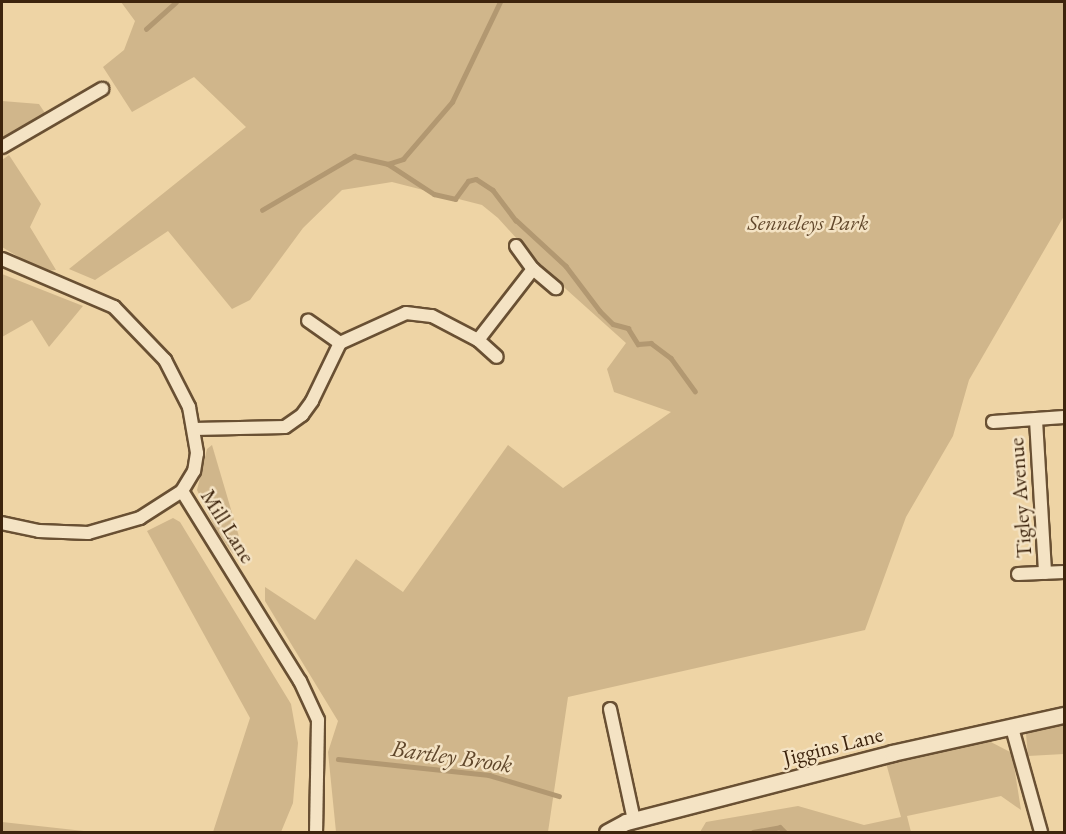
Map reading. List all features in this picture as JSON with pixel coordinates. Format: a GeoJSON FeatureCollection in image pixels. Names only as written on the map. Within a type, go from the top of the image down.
{"type":"FeatureCollection","features":[{"type":"Feature","properties":{"kind":"street"},"geometry":{"type":"LineString","coordinates":[[2,147],[102,89]]}},
{"type":"Feature","properties":{"kind":"street"},"geometry":{"type":"LineString","coordinates":[[516,246],[533,269],[556,288]]}},
{"type":"Feature","properties":{"kind":"street","name":"Mill Lane"},"geometry":{"type":"LineString","coordinates":[[2,259],[114,307],[165,360],[189,407],[194,429],[197,453],[194,471],[182,491],[300,681],[318,720],[319,831]]}},
{"type":"Feature","properties":{"kind":"street"},"geometry":{"type":"LineString","coordinates":[[478,340],[533,269]]}},
{"type":"Feature","properties":{"kind":"street"},"geometry":{"type":"LineString","coordinates":[[194,429],[285,427],[312,401],[340,343],[406,313],[432,316],[478,340],[497,357]]}},
{"type":"Feature","properties":{"kind":"street"},"geometry":{"type":"LineString","coordinates":[[308,321],[340,343]]}},
{"type":"Feature","properties":{"kind":"street"},"geometry":{"type":"LineString","coordinates":[[993,422],[1065,417]]}},
{"type":"Feature","properties":{"kind":"street","name":"Tigley Avenue"},"geometry":{"type":"LineString","coordinates":[[1036,420],[1046,573]]}},
{"type":"Feature","properties":{"kind":"street"},"geometry":{"type":"LineString","coordinates":[[2,523],[39,531],[88,533],[140,518],[182,491]]}},
{"type":"Feature","properties":{"kind":"street","name":"Tigley Avenue"},"geometry":{"type":"LineString","coordinates":[[1018,574],[1065,572]]}},
{"type":"Feature","properties":{"kind":"street"},"geometry":{"type":"LineString","coordinates":[[610,709],[634,820]]}},
{"type":"Feature","properties":{"kind":"street","name":"Jiggins Lane"},"geometry":{"type":"LineString","coordinates":[[612,831],[634,820],[892,753],[1065,715]]}},
{"type":"Feature","properties":{"kind":"street"},"geometry":{"type":"LineString","coordinates":[[1012,728],[1041,832]]}},
{"type":"Feature","properties":{"kind":"green space","name":"Senneleys Park"},"geometry":{"type":"Polygon","coordinates":[[[121,2],[1064,2],[1064,216],[969,380],[953,436],[906,517],[865,630],[568,697],[548,832],[336,832],[328,752],[338,721],[265,601],[265,587],[315,620],[356,559],[403,592],[508,445],[563,488],[671,412],[614,392],[607,369],[626,343],[547,272],[498,218],[482,205],[392,182],[342,190],[303,228],[250,300],[232,309],[168,231],[95,280],[69,269],[246,127],[194,77],[132,112],[103,67],[124,50],[135,21],[121,2]]]}},
{"type":"Feature","properties":{"kind":"green space"},"geometry":{"type":"Polygon","coordinates":[[[2,101],[39,104],[47,116],[2,141],[2,101]]]}},
{"type":"Feature","properties":{"kind":"green space"},"geometry":{"type":"Polygon","coordinates":[[[9,155],[41,204],[30,227],[56,270],[42,271],[2,247],[2,160],[9,155]]]}},
{"type":"Feature","properties":{"kind":"green space"},"geometry":{"type":"Polygon","coordinates":[[[2,274],[83,306],[49,347],[32,320],[2,337],[2,274]]]}},
{"type":"Feature","properties":{"kind":"green space"},"geometry":{"type":"Polygon","coordinates":[[[212,445],[240,540],[233,554],[215,528],[197,490],[207,449],[212,445]]]}},
{"type":"Feature","properties":{"kind":"green space"},"geometry":{"type":"Polygon","coordinates":[[[173,518],[180,522],[291,704],[298,743],[293,803],[281,832],[213,832],[250,718],[147,531],[173,518]]]}},
{"type":"Feature","properties":{"kind":"green space"},"geometry":{"type":"Polygon","coordinates":[[[1064,723],[1064,754],[1028,756],[1026,734],[1064,723]]]}},
{"type":"Feature","properties":{"kind":"green space"},"geometry":{"type":"Polygon","coordinates":[[[987,740],[1012,753],[1021,810],[1001,796],[907,816],[911,832],[700,832],[706,822],[798,806],[864,825],[901,817],[886,763],[987,740]]]}},
{"type":"Feature","properties":{"kind":"green space"},"geometry":{"type":"Polygon","coordinates":[[[2,822],[93,832],[2,832],[2,822]]]}},
{"type":"Feature","properties":{"kind":"waterway"},"geometry":{"type":"LineString","coordinates":[[146,29],[176,2]]}},
{"type":"Feature","properties":{"kind":"waterway"},"geometry":{"type":"LineString","coordinates":[[262,210],[354,156],[388,164],[403,159],[452,102],[500,2]]}},
{"type":"Feature","properties":{"kind":"waterway"},"geometry":{"type":"LineString","coordinates":[[388,164],[434,194],[455,199],[468,181],[476,179],[493,190],[516,220],[566,266],[600,311],[613,324],[628,328],[638,344],[651,343],[671,358],[695,391]]}},
{"type":"Feature","properties":{"kind":"waterway","name":"Bartley Brook"},"geometry":{"type":"LineString","coordinates":[[338,759],[489,775],[559,796]]}},
{"type":"Feature","properties":{"kind":"waterway","name":"Bartley Brook"},"geometry":{"type":"LineString","coordinates":[[753,832],[780,827],[785,832]]}}]}
